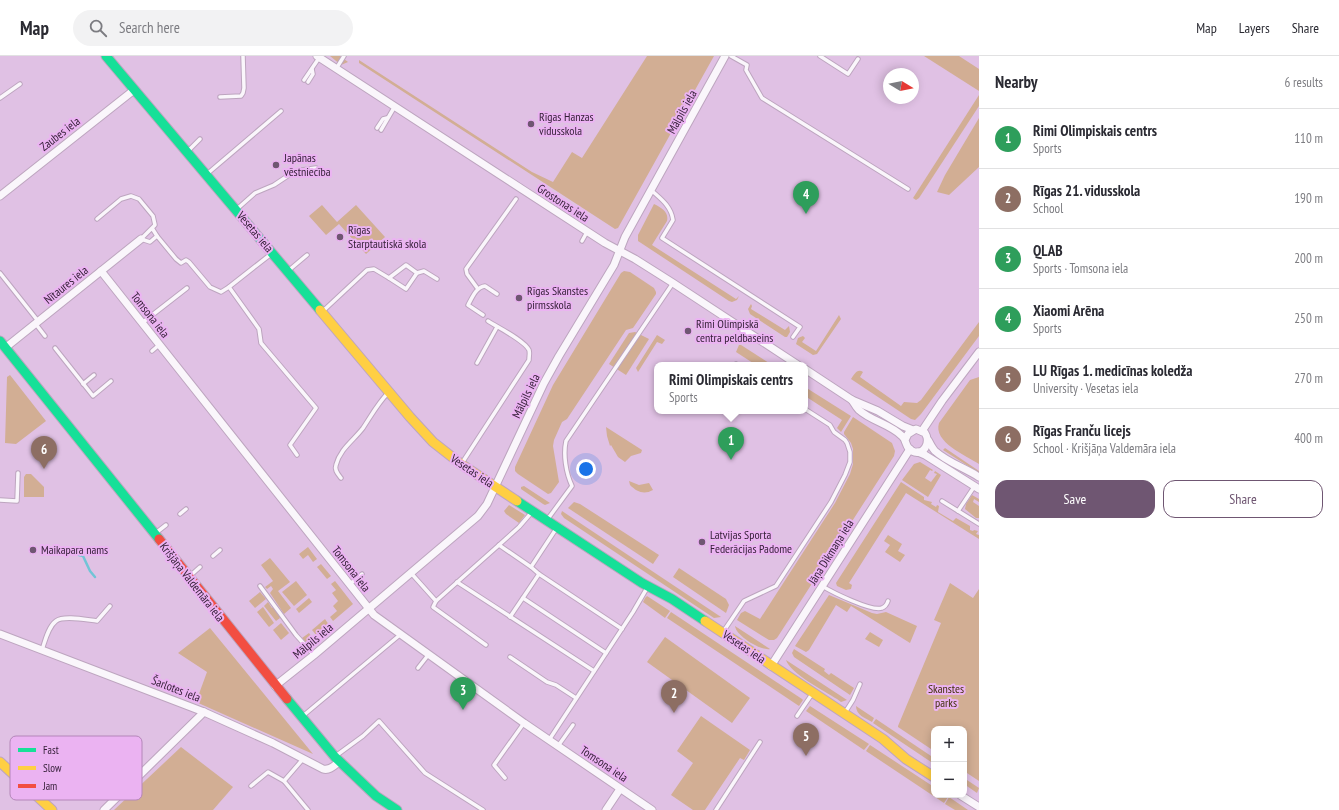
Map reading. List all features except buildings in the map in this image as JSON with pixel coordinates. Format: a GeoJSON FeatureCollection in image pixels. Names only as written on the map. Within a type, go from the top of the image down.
{"type":"FeatureCollection","features":[{"type":"Feature","properties":{"kind":"street","name":"Vesetas iela"},"geometry":{"type":"LineString","coordinates":[[106,56],[389,392],[433,442],[461,464],[648,587],[672,600],[722,632],[883,739],[906,759],[931,775]]}},
{"type":"Feature","properties":{"kind":"street","name":"Mālpils iela"},"geometry":{"type":"LineString","coordinates":[[275,686],[314,655],[478,516],[487,504],[559,356],[614,264],[625,237],[725,56]]}},
{"type":"Feature","properties":{"kind":"street","name":"Grostonas iela"},"geometry":{"type":"LineString","coordinates":[[318,57],[605,243],[673,283],[793,362]]}},
{"type":"Feature","properties":{"kind":"street","name":"Zaubes iela"},"geometry":{"type":"LineString","coordinates":[[0,196],[134,90]]}},
{"type":"Feature","properties":{"kind":"street","name":"Nītaures iela"},"geometry":{"type":"LineString","coordinates":[[2,348],[141,239]]}},
{"type":"Feature","properties":{"kind":"street","name":"Tomsona iela"},"geometry":{"type":"LineString","coordinates":[[101,271],[374,614],[549,740],[652,810]]}},
{"type":"Feature","properties":{"kind":"street","name":"Krišjāņa Valdemāra iela"},"geometry":{"type":"LineString","coordinates":[[2,348],[17,361],[275,686],[337,760],[376,796],[397,810]]}},
{"type":"Feature","properties":{"kind":"street"},"geometry":{"type":"LineString","coordinates":[[922,430],[942,401],[976,362],[979,352]]}},
{"type":"Feature","properties":{"kind":"street"},"geometry":{"type":"LineString","coordinates":[[808,371],[852,400],[878,411],[903,426],[913,430],[922,430]]}},
{"type":"Feature","properties":{"kind":"street"},"geometry":{"type":"LineString","coordinates":[[852,400],[859,410],[903,436],[910,450],[930,458],[977,488]]}},
{"type":"Feature","properties":{"kind":"street"},"geometry":{"type":"LineString","coordinates":[[905,440],[908,434],[913,430]]}},
{"type":"Feature","properties":{"kind":"street"},"geometry":{"type":"LineString","coordinates":[[922,430],[935,451],[956,465],[979,477]]}},
{"type":"Feature","properties":{"kind":"street"},"geometry":{"type":"LineString","coordinates":[[918,452],[924,449],[928,443],[928,440]]}},
{"type":"Feature","properties":{"kind":"street","name":"Jāņa Dikmaņa iela"},"geometry":{"type":"LineString","coordinates":[[771,666],[910,450]]}},
{"type":"Feature","properties":{"kind":"street","name":"Šarlotes iela"},"geometry":{"type":"LineString","coordinates":[[0,634],[204,712],[273,743],[326,770],[334,767],[337,760]]}},
{"type":"Feature","properties":{"kind":"street"},"geometry":{"type":"LineString","coordinates":[[142,773],[204,712]]}},
{"type":"Feature","properties":{"kind":"street"},"geometry":{"type":"LineString","coordinates":[[0,762],[10,773]]}},
{"type":"Feature","properties":{"kind":"street"},"geometry":{"type":"LineString","coordinates":[[606,810],[620,789]]}},
{"type":"Feature","properties":{"kind":"street"},"geometry":{"type":"LineString","coordinates":[[965,798],[979,807]]}},
{"type":"Feature","properties":{"kind":"street"},"geometry":{"type":"LineString","coordinates":[[41,800],[52,810]]}},
{"type":"Feature","properties":{"kind":"street"},"geometry":{"type":"LineString","coordinates":[[104,810],[114,800]]}},
{"type":"Feature","properties":{"kind":"lane"},"geometry":{"type":"LineString","coordinates":[[220,97],[241,96],[243,93],[243,56]]}},
{"type":"Feature","properties":{"kind":"lane"},"geometry":{"type":"LineString","coordinates":[[336,69],[344,56]]}},
{"type":"Feature","properties":{"kind":"lane"},"geometry":{"type":"LineString","coordinates":[[731,56],[747,65],[746,70],[762,98],[908,189]]}},
{"type":"Feature","properties":{"kind":"lane"},"geometry":{"type":"LineString","coordinates":[[820,56],[848,74],[858,59]]}},
{"type":"Feature","properties":{"kind":"lane"},"geometry":{"type":"LineString","coordinates":[[304,80],[318,57]]}},
{"type":"Feature","properties":{"kind":"lane"},"geometry":{"type":"LineString","coordinates":[[308,82],[313,74],[312,69]]}},
{"type":"Feature","properties":{"kind":"lane"},"geometry":{"type":"LineString","coordinates":[[0,98],[20,84]]}},
{"type":"Feature","properties":{"kind":"lane"},"geometry":{"type":"LineString","coordinates":[[379,129],[383,119],[387,118],[395,106]]}},
{"type":"Feature","properties":{"kind":"lane"},"geometry":{"type":"LineString","coordinates":[[206,175],[281,111]]}},
{"type":"Feature","properties":{"kind":"lane"},"geometry":{"type":"LineString","coordinates":[[187,152],[200,139]]}},
{"type":"Feature","properties":{"kind":"lane"},"geometry":{"type":"LineString","coordinates":[[235,210],[255,193],[296,171],[316,168]]}},
{"type":"Feature","properties":{"kind":"lane"},"geometry":{"type":"LineString","coordinates":[[651,190],[672,211],[673,220],[662,238],[800,327],[793,337]]}},
{"type":"Feature","properties":{"kind":"lane"},"geometry":{"type":"LineString","coordinates":[[97,219],[121,200],[131,196],[139,199],[153,216],[155,225],[141,239],[150,242],[157,236]]}},
{"type":"Feature","properties":{"kind":"lane"},"geometry":{"type":"LineString","coordinates":[[478,289],[466,274],[466,269],[516,199]]}},
{"type":"Feature","properties":{"kind":"lane"},"geometry":{"type":"LineString","coordinates":[[152,228],[176,259],[181,263],[186,260],[189,262],[210,287],[221,292],[272,253]]}},
{"type":"Feature","properties":{"kind":"lane"},"geometry":{"type":"LineString","coordinates":[[582,241],[588,232]]}},
{"type":"Feature","properties":{"kind":"lane"},"geometry":{"type":"LineString","coordinates":[[288,272],[307,255]]}},
{"type":"Feature","properties":{"kind":"lane"},"geometry":{"type":"LineString","coordinates":[[389,278],[406,265],[417,272],[424,271],[437,280]]}},
{"type":"Feature","properties":{"kind":"lane"},"geometry":{"type":"LineString","coordinates":[[322,312],[367,270],[374,269],[406,289],[417,272]]}},
{"type":"Feature","properties":{"kind":"lane"},"geometry":{"type":"LineString","coordinates":[[0,273],[37,322],[45,336]]}},
{"type":"Feature","properties":{"kind":"lane"},"geometry":{"type":"LineString","coordinates":[[547,520],[572,486],[568,473],[564,448],[566,441],[673,283]]}},
{"type":"Feature","properties":{"kind":"lane"},"geometry":{"type":"LineString","coordinates":[[483,315],[468,305],[478,289],[485,286],[497,294]]}},
{"type":"Feature","properties":{"kind":"lane"},"geometry":{"type":"LineString","coordinates":[[229,287],[260,329],[261,343],[316,408],[290,445],[297,454]]}},
{"type":"Feature","properties":{"kind":"lane"},"geometry":{"type":"LineString","coordinates":[[142,323],[187,288]]}},
{"type":"Feature","properties":{"kind":"lane"},"geometry":{"type":"LineString","coordinates":[[461,464],[529,360],[527,348],[521,342],[488,321]]}},
{"type":"Feature","properties":{"kind":"lane"},"geometry":{"type":"LineString","coordinates":[[477,363],[497,327]]}},
{"type":"Feature","properties":{"kind":"lane"},"geometry":{"type":"LineString","coordinates":[[152,351],[160,345]]}},
{"type":"Feature","properties":{"kind":"lane"},"geometry":{"type":"LineString","coordinates":[[55,348],[93,396],[111,381]]}},
{"type":"Feature","properties":{"kind":"lane"},"geometry":{"type":"LineString","coordinates":[[83,384],[94,375]]}},
{"type":"Feature","properties":{"kind":"lane"},"geometry":{"type":"LineString","coordinates":[[341,478],[335,469],[335,465],[339,457],[351,440],[362,430],[379,403],[389,392]]}},
{"type":"Feature","properties":{"kind":"lane"},"geometry":{"type":"LineString","coordinates":[[722,632],[744,601],[776,586],[832,502],[845,476],[850,462],[850,452],[847,443],[834,432],[830,425],[808,410]]}},
{"type":"Feature","properties":{"kind":"lane"},"geometry":{"type":"LineString","coordinates":[[0,500],[17,501],[18,473]]}},
{"type":"Feature","properties":{"kind":"lane"},"geometry":{"type":"LineString","coordinates":[[958,511],[977,488]]}},
{"type":"Feature","properties":{"kind":"lane"},"geometry":{"type":"LineString","coordinates":[[942,501],[979,524]]}},
{"type":"Feature","properties":{"kind":"lane"},"geometry":{"type":"LineString","coordinates":[[180,514],[186,509]]}},
{"type":"Feature","properties":{"kind":"lane"},"geometry":{"type":"LineString","coordinates":[[486,645],[433,607],[436,601],[519,527],[533,510]]}},
{"type":"Feature","properties":{"kind":"lane"},"geometry":{"type":"LineString","coordinates":[[155,534],[166,525]]}},
{"type":"Feature","properties":{"kind":"lane"},"geometry":{"type":"LineString","coordinates":[[531,566],[557,527]]}},
{"type":"Feature","properties":{"kind":"lane"},"geometry":{"type":"LineString","coordinates":[[499,545],[531,566],[539,574],[622,629]]}},
{"type":"Feature","properties":{"kind":"lane"},"geometry":{"type":"LineString","coordinates":[[213,556],[220,550]]}},
{"type":"Feature","properties":{"kind":"lane"},"geometry":{"type":"LineString","coordinates":[[189,577],[200,568]]}},
{"type":"Feature","properties":{"kind":"lane"},"geometry":{"type":"LineString","coordinates":[[411,572],[436,601]]}},
{"type":"Feature","properties":{"kind":"lane"},"geometry":{"type":"LineString","coordinates":[[350,584],[362,574]]}},
{"type":"Feature","properties":{"kind":"lane"},"geometry":{"type":"LineString","coordinates":[[510,617],[539,574]]}},
{"type":"Feature","properties":{"kind":"lane"},"geometry":{"type":"LineString","coordinates":[[457,582],[594,671]]}},
{"type":"Feature","properties":{"kind":"lane"},"geometry":{"type":"LineString","coordinates":[[260,586],[296,635],[314,655]]}},
{"type":"Feature","properties":{"kind":"lane"},"geometry":{"type":"LineString","coordinates":[[822,586],[872,608],[884,607],[888,601]]}},
{"type":"Feature","properties":{"kind":"lane"},"geometry":{"type":"LineString","coordinates":[[549,740],[572,707],[576,698],[648,587]]}},
{"type":"Feature","properties":{"kind":"lane"},"geometry":{"type":"LineString","coordinates":[[523,598],[606,653]]}},
{"type":"Feature","properties":{"kind":"lane"},"geometry":{"type":"LineString","coordinates":[[42,650],[48,632],[56,621],[66,618],[97,621],[110,606]]}},
{"type":"Feature","properties":{"kind":"lane"},"geometry":{"type":"LineString","coordinates":[[301,717],[401,634]]}},
{"type":"Feature","properties":{"kind":"lane"},"geometry":{"type":"LineString","coordinates":[[418,668],[429,654]]}},
{"type":"Feature","properties":{"kind":"lane"},"geometry":{"type":"LineString","coordinates":[[510,657],[547,682],[556,685],[576,698]]}},
{"type":"Feature","properties":{"kind":"lane"},"geometry":{"type":"LineString","coordinates":[[844,714],[853,700],[860,684]]}},
{"type":"Feature","properties":{"kind":"lane"},"geometry":{"type":"LineString","coordinates":[[797,716],[812,693]]}},
{"type":"Feature","properties":{"kind":"lane"},"geometry":{"type":"LineString","coordinates":[[337,760],[379,721],[425,773],[483,810]]}},
{"type":"Feature","properties":{"kind":"lane"},"geometry":{"type":"LineString","coordinates":[[505,778],[494,764],[524,722]]}},
{"type":"Feature","properties":{"kind":"lane"},"geometry":{"type":"LineString","coordinates":[[558,746],[573,725]]}},
{"type":"Feature","properties":{"kind":"lane"},"geometry":{"type":"LineString","coordinates":[[716,810],[760,742]]}},
{"type":"Feature","properties":{"kind":"lane"},"geometry":{"type":"LineString","coordinates":[[284,782],[303,759]]}},
{"type":"Feature","properties":{"kind":"lane"},"geometry":{"type":"LineString","coordinates":[[251,786],[268,772],[284,782],[308,810]]}},
{"type":"Feature","properties":{"kind":"green space"},"geometry":{"type":"Polygon","coordinates":[[[330,56],[340,56],[348,62],[341,65],[330,56]]]}},
{"type":"Feature","properties":{"kind":"green space"},"geometry":{"type":"Polygon","coordinates":[[[647,56],[714,56],[618,228],[615,229],[359,63],[359,60],[532,172],[553,182],[572,152],[582,158],[647,56]]]}},
{"type":"Feature","properties":{"kind":"green space"},"geometry":{"type":"Polygon","coordinates":[[[924,56],[959,56],[979,69],[979,91],[924,56]]]}},
{"type":"Feature","properties":{"kind":"green space"},"geometry":{"type":"Polygon","coordinates":[[[979,95],[979,106],[919,198],[916,200],[913,198],[979,95]]]}},
{"type":"Feature","properties":{"kind":"green space"},"geometry":{"type":"Polygon","coordinates":[[[979,118],[979,167],[949,195],[937,192],[945,175],[979,118]]]}},
{"type":"Feature","properties":{"kind":"green space"},"geometry":{"type":"Polygon","coordinates":[[[654,204],[666,213],[667,221],[652,245],[736,299],[739,296],[737,300],[732,302],[729,301],[638,241],[638,235],[654,204]]]}},
{"type":"Feature","properties":{"kind":"green space"},"geometry":{"type":"Polygon","coordinates":[[[322,205],[337,222],[356,205],[385,237],[366,254],[339,224],[326,235],[309,216],[322,205]]]}},
{"type":"Feature","properties":{"kind":"green space"},"geometry":{"type":"Polygon","coordinates":[[[624,271],[630,272],[654,288],[656,294],[633,328],[626,330],[567,419],[562,422],[553,446],[559,482],[551,493],[548,494],[518,474],[515,471],[515,467],[553,385],[621,273],[624,271]]]}},
{"type":"Feature","properties":{"kind":"green space"},"geometry":{"type":"Polygon","coordinates":[[[751,304],[751,309],[785,330],[789,326],[790,332],[787,337],[750,314],[748,309],[751,304]]]}},
{"type":"Feature","properties":{"kind":"green space"},"geometry":{"type":"Polygon","coordinates":[[[839,315],[841,319],[817,354],[813,355],[796,344],[798,338],[803,336],[805,338],[802,342],[816,351],[839,315]]]}},
{"type":"Feature","properties":{"kind":"green space"},"geometry":{"type":"Polygon","coordinates":[[[979,322],[979,336],[915,420],[911,419],[851,379],[856,372],[861,371],[863,372],[860,377],[901,406],[904,402],[917,403],[921,400],[979,322]]]}},
{"type":"Feature","properties":{"kind":"green space"},"geometry":{"type":"Polygon","coordinates":[[[635,332],[649,339],[626,375],[609,364],[629,333],[635,332]]]}},
{"type":"Feature","properties":{"kind":"green space"},"geometry":{"type":"Polygon","coordinates":[[[657,335],[665,340],[662,344],[657,342],[638,372],[636,368],[657,335]]]}},
{"type":"Feature","properties":{"kind":"green space"},"geometry":{"type":"Polygon","coordinates":[[[739,345],[741,345],[767,362],[751,362],[736,352],[739,345]]]}},
{"type":"Feature","properties":{"kind":"green space"},"geometry":{"type":"Polygon","coordinates":[[[10,375],[46,421],[16,444],[5,443],[7,377],[10,375]]]}},
{"type":"Feature","properties":{"kind":"green space"},"geometry":{"type":"Polygon","coordinates":[[[979,377],[979,464],[945,442],[938,430],[939,423],[970,380],[979,377]]]}},
{"type":"Feature","properties":{"kind":"green space"},"geometry":{"type":"Polygon","coordinates":[[[808,389],[851,416],[841,432],[837,428],[842,420],[808,398],[808,389]]]}},
{"type":"Feature","properties":{"kind":"green space"},"geometry":{"type":"Polygon","coordinates":[[[853,417],[892,443],[895,451],[894,456],[777,638],[774,640],[769,640],[737,620],[741,613],[745,611],[760,619],[835,503],[850,474],[853,464],[853,449],[844,432],[853,417]]]}},
{"type":"Feature","properties":{"kind":"green space"},"geometry":{"type":"Polygon","coordinates":[[[606,427],[642,450],[641,453],[631,456],[625,462],[618,457],[611,445],[610,446],[606,427]]]}},
{"type":"Feature","properties":{"kind":"green space"},"geometry":{"type":"Polygon","coordinates":[[[945,448],[979,471],[979,473],[943,450],[945,448]]]}},
{"type":"Feature","properties":{"kind":"green space"},"geometry":{"type":"Polygon","coordinates":[[[920,462],[933,470],[930,470],[925,478],[931,482],[937,474],[934,473],[935,471],[941,475],[928,497],[902,480],[914,464],[920,462]]]}},
{"type":"Feature","properties":{"kind":"green space"},"geometry":{"type":"Polygon","coordinates":[[[26,474],[31,474],[44,487],[44,497],[24,497],[24,477],[26,474]]]}},
{"type":"Feature","properties":{"kind":"green space"},"geometry":{"type":"Polygon","coordinates":[[[629,481],[639,485],[649,483],[653,490],[650,492],[638,491],[630,485],[629,481]]]}},
{"type":"Feature","properties":{"kind":"green space"},"geometry":{"type":"Polygon","coordinates":[[[901,482],[924,497],[924,500],[932,502],[931,504],[936,507],[937,505],[939,506],[938,512],[953,521],[956,518],[970,526],[970,530],[978,531],[976,534],[979,535],[979,539],[906,493],[849,583],[852,585],[851,589],[846,590],[837,586],[836,583],[901,482]]]}},
{"type":"Feature","properties":{"kind":"green space"},"geometry":{"type":"Polygon","coordinates":[[[524,486],[550,503],[545,505],[543,504],[521,489],[521,487],[524,486]]]}},
{"type":"Feature","properties":{"kind":"green space"},"geometry":{"type":"Polygon","coordinates":[[[972,495],[979,499],[979,502],[974,499],[973,502],[979,506],[979,518],[976,518],[965,509],[966,504],[972,495]]]}},
{"type":"Feature","properties":{"kind":"green space"},"geometry":{"type":"Polygon","coordinates":[[[574,502],[580,504],[659,555],[653,564],[568,508],[574,502]]]}},
{"type":"Feature","properties":{"kind":"green space"},"geometry":{"type":"Polygon","coordinates":[[[509,505],[525,515],[519,523],[504,511],[509,505]]]}},
{"type":"Feature","properties":{"kind":"green space"},"geometry":{"type":"Polygon","coordinates":[[[562,511],[721,617],[714,618],[564,518],[561,514],[562,511]]]}},
{"type":"Feature","properties":{"kind":"green space"},"geometry":{"type":"Polygon","coordinates":[[[888,535],[902,544],[898,551],[905,555],[900,562],[885,552],[890,545],[884,541],[888,535]]]}},
{"type":"Feature","properties":{"kind":"green space"},"geometry":{"type":"Polygon","coordinates":[[[308,547],[317,559],[313,562],[308,555],[303,559],[299,554],[308,547]]]}},
{"type":"Feature","properties":{"kind":"green space"},"geometry":{"type":"Polygon","coordinates":[[[270,558],[290,582],[278,591],[291,608],[284,614],[270,593],[273,589],[271,586],[267,589],[265,587],[273,581],[261,565],[270,558]]]}},
{"type":"Feature","properties":{"kind":"green space"},"geometry":{"type":"Polygon","coordinates":[[[321,564],[331,576],[327,579],[317,567],[321,564]]]}},
{"type":"Feature","properties":{"kind":"green space"},"geometry":{"type":"Polygon","coordinates":[[[679,568],[726,599],[729,605],[726,613],[673,577],[679,568]]]}},
{"type":"Feature","properties":{"kind":"green space"},"geometry":{"type":"Polygon","coordinates":[[[296,581],[307,595],[294,606],[282,592],[296,581]]]}},
{"type":"Feature","properties":{"kind":"green space"},"geometry":{"type":"Polygon","coordinates":[[[335,581],[353,604],[333,621],[330,617],[337,611],[333,606],[338,601],[332,593],[336,590],[331,584],[335,581]]]}},
{"type":"Feature","properties":{"kind":"green space","name":"Skanstes parks"},"geometry":{"type":"Polygon","coordinates":[[[950,583],[973,598],[979,589],[979,781],[967,773],[967,726],[931,726],[931,749],[898,727],[941,623],[934,620],[950,583]]]}},
{"type":"Feature","properties":{"kind":"green space"},"geometry":{"type":"Polygon","coordinates":[[[260,592],[266,599],[255,608],[249,601],[260,592]]]}},
{"type":"Feature","properties":{"kind":"green space"},"geometry":{"type":"Polygon","coordinates":[[[829,595],[872,613],[877,614],[886,612],[917,626],[910,643],[851,606],[847,612],[836,605],[809,650],[806,652],[795,646],[829,595]]]}},
{"type":"Feature","properties":{"kind":"green space"},"geometry":{"type":"Polygon","coordinates":[[[647,596],[670,611],[665,618],[643,602],[647,596]]]}},
{"type":"Feature","properties":{"kind":"green space"},"geometry":{"type":"Polygon","coordinates":[[[309,598],[312,602],[299,613],[296,609],[309,598]]]}},
{"type":"Feature","properties":{"kind":"green space"},"geometry":{"type":"Polygon","coordinates":[[[268,602],[272,608],[274,607],[280,618],[276,621],[264,606],[268,602]]]}},
{"type":"Feature","properties":{"kind":"green space"},"geometry":{"type":"Polygon","coordinates":[[[263,607],[274,623],[269,627],[257,612],[263,607]]]}},
{"type":"Feature","properties":{"kind":"green space"},"geometry":{"type":"Polygon","coordinates":[[[671,612],[802,699],[803,700],[799,706],[667,618],[671,612]]]}},
{"type":"Feature","properties":{"kind":"green space"},"geometry":{"type":"Polygon","coordinates":[[[325,619],[329,625],[317,636],[312,630],[325,619]]]}},
{"type":"Feature","properties":{"kind":"green space"},"geometry":{"type":"Polygon","coordinates":[[[281,623],[289,633],[281,640],[273,630],[281,623]]]}},
{"type":"Feature","properties":{"kind":"green space"},"geometry":{"type":"Polygon","coordinates":[[[735,626],[770,649],[761,648],[750,642],[736,630],[735,626]]]}},
{"type":"Feature","properties":{"kind":"green space"},"geometry":{"type":"Polygon","coordinates":[[[210,628],[313,754],[196,702],[207,672],[178,653],[210,628]]]}},
{"type":"Feature","properties":{"kind":"green space"},"geometry":{"type":"Polygon","coordinates":[[[870,632],[883,640],[879,647],[865,639],[870,632]]]}},
{"type":"Feature","properties":{"kind":"green space"},"geometry":{"type":"Polygon","coordinates":[[[309,633],[313,639],[307,644],[302,638],[309,633]]]}},
{"type":"Feature","properties":{"kind":"green space"},"geometry":{"type":"Polygon","coordinates":[[[665,637],[750,698],[732,723],[647,662],[665,637]]]}},
{"type":"Feature","properties":{"kind":"green space"},"geometry":{"type":"Polygon","coordinates":[[[794,649],[825,669],[824,671],[829,675],[831,673],[854,688],[850,695],[794,657],[792,653],[794,649]]]}},
{"type":"Feature","properties":{"kind":"green space"},"geometry":{"type":"Polygon","coordinates":[[[786,660],[847,700],[841,702],[800,676],[786,660]]]}},
{"type":"Feature","properties":{"kind":"green space"},"geometry":{"type":"Polygon","coordinates":[[[810,706],[869,744],[864,750],[806,711],[810,706]]]}},
{"type":"Feature","properties":{"kind":"green space"},"geometry":{"type":"Polygon","coordinates":[[[856,706],[874,718],[872,722],[859,714],[856,706]]]}},
{"type":"Feature","properties":{"kind":"green space"},"geometry":{"type":"Polygon","coordinates":[[[701,716],[750,750],[744,760],[740,758],[705,810],[693,810],[671,795],[693,763],[677,751],[701,716]]]}},
{"type":"Feature","properties":{"kind":"green space"},"geometry":{"type":"Polygon","coordinates":[[[876,719],[931,756],[931,762],[873,723],[876,719]]]}},
{"type":"Feature","properties":{"kind":"green space"},"geometry":{"type":"Polygon","coordinates":[[[870,745],[931,785],[931,794],[866,751],[870,745]]]}},
{"type":"Feature","properties":{"kind":"green space"},"geometry":{"type":"Polygon","coordinates":[[[181,747],[233,787],[213,810],[114,810],[125,800],[142,800],[142,784],[181,747]]]}},
{"type":"Feature","properties":{"kind":"green space"},"geometry":{"type":"Polygon","coordinates":[[[967,780],[979,788],[977,793],[967,786],[967,780]]]}},
{"type":"Feature","properties":{"kind":"green space"},"geometry":{"type":"Polygon","coordinates":[[[936,798],[947,798],[944,803],[936,798]]]}},
{"type":"Feature","properties":{"kind":"green space"},"geometry":{"type":"Polygon","coordinates":[[[948,798],[950,798],[968,810],[955,810],[945,804],[948,798]]]}},
{"type":"Feature","properties":{"kind":"waterway"},"geometry":{"type":"LineString","coordinates":[[71,553],[83,556],[90,571],[95,577]]}},
{"type":"Feature","properties":{"kind":"traffic: fast"},"geometry":{"type":"LineString","coordinates":[[106,56],[320,310]]}},
{"type":"Feature","properties":{"kind":"traffic: fast"},"geometry":{"type":"LineString","coordinates":[[0,341],[159,539]]}},
{"type":"Feature","properties":{"kind":"traffic: fast"},"geometry":{"type":"LineString","coordinates":[[517,501],[642,583],[672,599],[705,621]]}},
{"type":"Feature","properties":{"kind":"traffic: fast"},"geometry":{"type":"LineString","coordinates":[[287,699],[335,757],[376,796],[397,810]]}},
{"type":"Feature","properties":{"kind":"traffic: slow"},"geometry":{"type":"LineString","coordinates":[[320,310],[410,417],[433,442],[461,464],[517,501]]}},
{"type":"Feature","properties":{"kind":"traffic: slow"},"geometry":{"type":"LineString","coordinates":[[705,621],[883,739],[906,759],[931,775]]}},
{"type":"Feature","properties":{"kind":"traffic: slow"},"geometry":{"type":"LineString","coordinates":[[0,762],[10,771]]}},
{"type":"Feature","properties":{"kind":"traffic: slow"},"geometry":{"type":"LineString","coordinates":[[41,800],[52,810]]}},
{"type":"Feature","properties":{"kind":"traffic: jam"},"geometry":{"type":"LineString","coordinates":[[159,539],[287,699]]}},
{"type":"Feature","properties":{"kind":"place","name":"Rīgas Hanzas vidusskola"},"geometry":{"type":"Point","coordinates":[531,124]}},
{"type":"Feature","properties":{"kind":"place","name":"Japānas vēstniecība"},"geometry":{"type":"Point","coordinates":[276,165]}},
{"type":"Feature","properties":{"kind":"place","name":"Xiaomi Arēna"},"geometry":{"type":"Point","coordinates":[806,214]}},
{"type":"Feature","properties":{"kind":"place","name":"Rīgas Starptautiskā skola"},"geometry":{"type":"Point","coordinates":[340,237]}},
{"type":"Feature","properties":{"kind":"place","name":"Rīgas Skanstes pirmsskola"},"geometry":{"type":"Point","coordinates":[519,298]}},
{"type":"Feature","properties":{"kind":"place","name":"Rimi Olimpiskā centra peldbaseins"},"geometry":{"type":"Point","coordinates":[688,331]}},
{"type":"Feature","properties":{"kind":"place","name":"Rimi Olimpiskais centrs"},"geometry":{"type":"Point","coordinates":[731,460]}},
{"type":"Feature","properties":{"kind":"place","name":"Rīgas Franču licejs"},"geometry":{"type":"Point","coordinates":[44,469]}},
{"type":"Feature","properties":{"kind":"place","name":"Latvijas Sporta Federācijas Padome"},"geometry":{"type":"Point","coordinates":[702,542]}},
{"type":"Feature","properties":{"kind":"place","name":"Maikapara nams"},"geometry":{"type":"Point","coordinates":[33,550]}},
{"type":"Feature","properties":{"kind":"place","name":"QLAB"},"geometry":{"type":"Point","coordinates":[463,710]}},
{"type":"Feature","properties":{"kind":"place","name":"Rīgas 21. vidusskola"},"geometry":{"type":"Point","coordinates":[674,713]}},
{"type":"Feature","properties":{"kind":"place","name":"LU Rīgas 1. medicīnas koledža"},"geometry":{"type":"Point","coordinates":[806,756]}}]}
